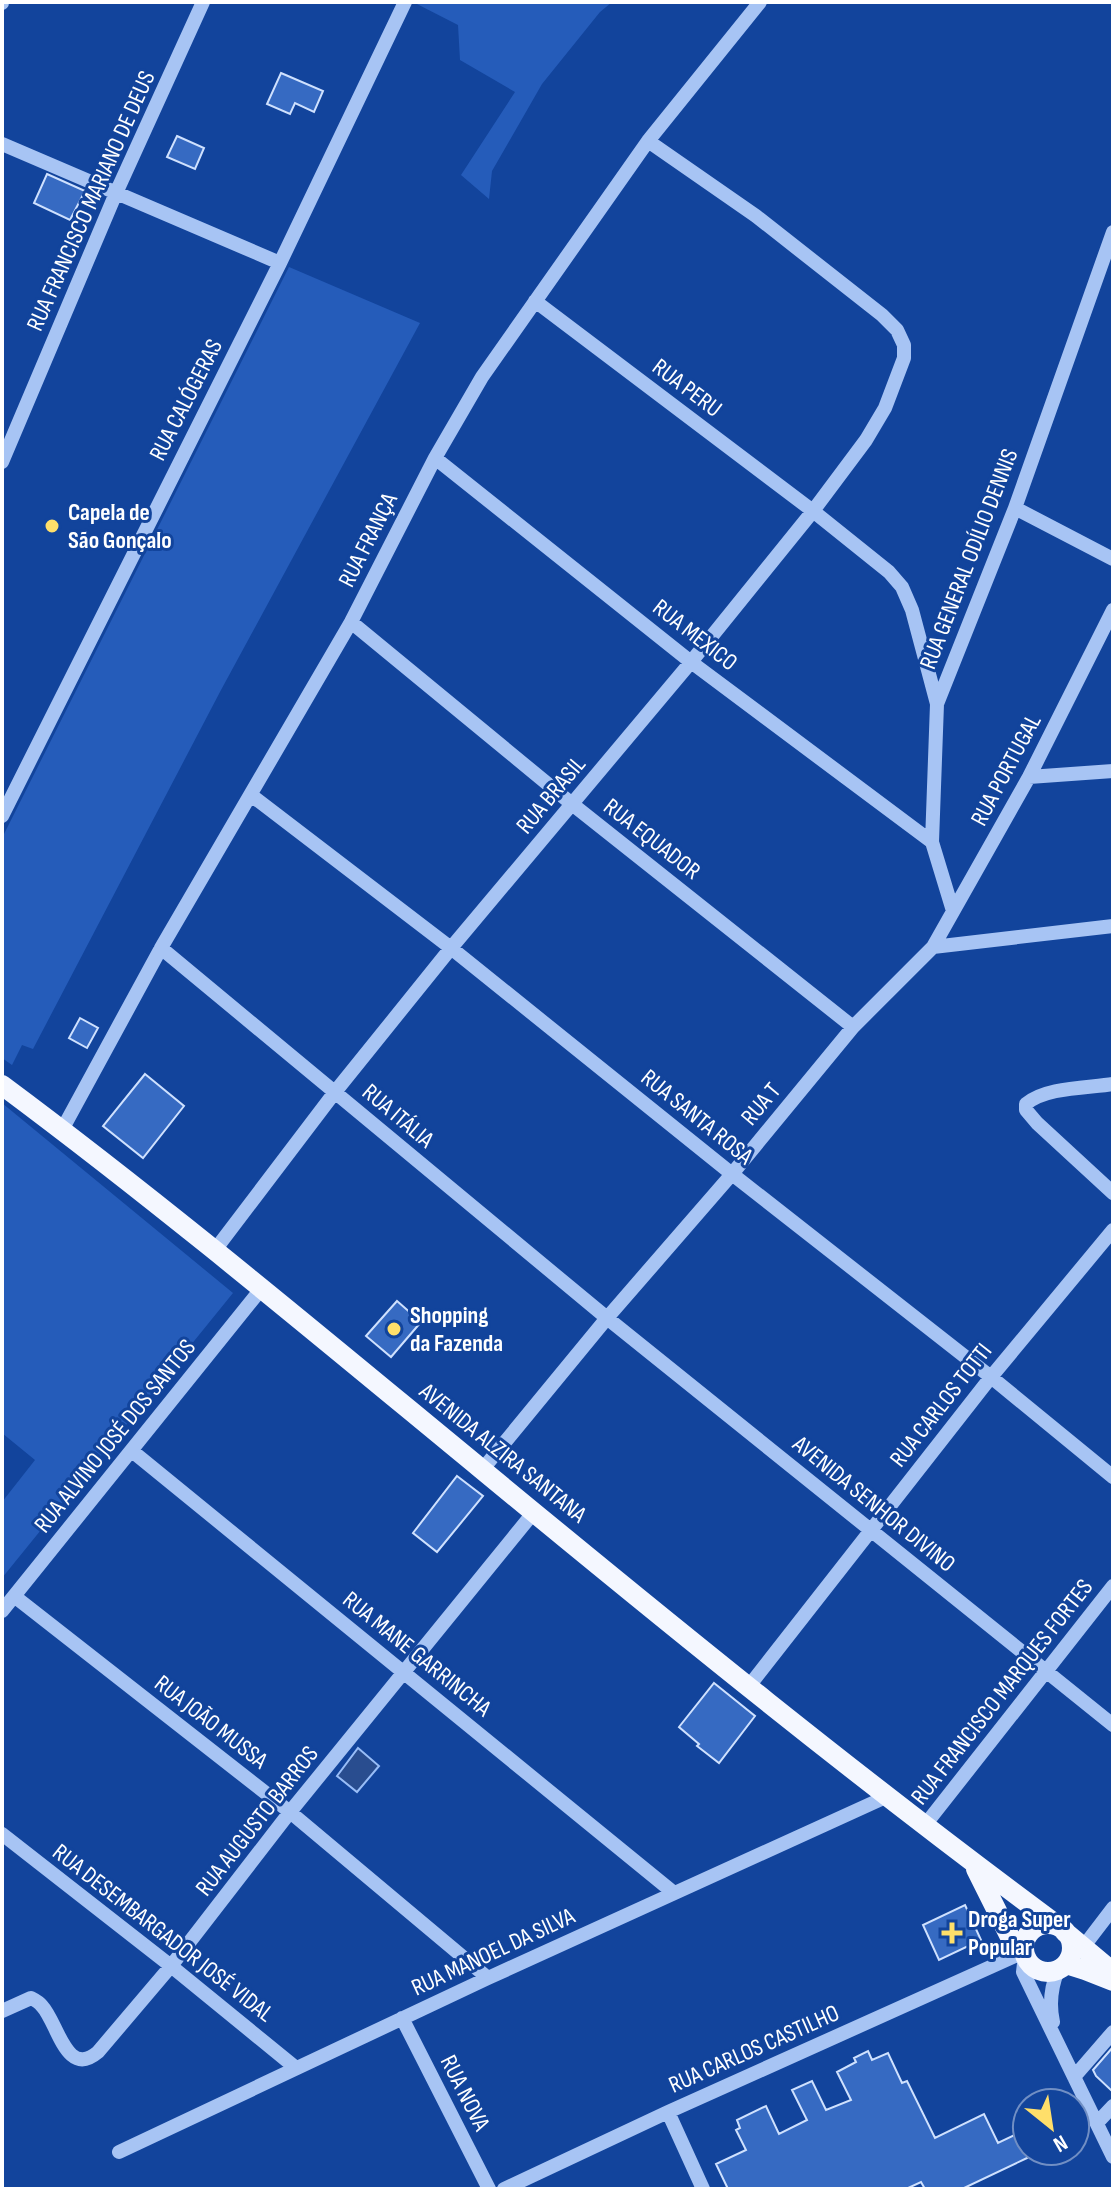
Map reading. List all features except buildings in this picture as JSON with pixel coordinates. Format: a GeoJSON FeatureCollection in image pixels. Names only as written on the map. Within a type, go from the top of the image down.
{"type":"FeatureCollection","features":[{"type":"Feature","properties":{"kind":"main road","name":"AVENIDA ALZIRA SANTANA"},"geometry":{"type":"LineString","coordinates":[[2,1085],[215,1250],[749,1686],[1084,1946],[1113,1972]]}},
{"type":"Feature","properties":{"kind":"main road","name":"AVENIDA ALZIRA SANTANA"},"geometry":{"type":"LineString","coordinates":[[972,1862],[1013,1943],[1024,1953]]}},
{"type":"Feature","properties":{"kind":"main road"},"geometry":{"type":"LineString","coordinates":[[1062,1967],[1070,1957],[1071,1939],[1063,1930],[1044,1924],[1033,1929],[1026,1938],[1024,1953],[1030,1964],[1048,1971],[1062,1967],[1113,1981]]}},
{"type":"Feature","properties":{"kind":"street","name":"RUA FRANCISCO MARIANO DE DEUS"},"geometry":{"type":"LineString","coordinates":[[2,462],[116,193],[203,2]]}},
{"type":"Feature","properties":{"kind":"street","name":"RUA CALÓGERAS"},"geometry":{"type":"LineString","coordinates":[[2,816],[280,263],[405,2]]}},
{"type":"Feature","properties":{"kind":"street","name":"RUA FRANÇA"},"geometry":{"type":"LineString","coordinates":[[62,1130],[161,948],[351,622],[435,458],[482,377],[648,141],[760,2]]}},
{"type":"Feature","properties":{"kind":"street","name":"RUA BRASIL"},"geometry":{"type":"LineString","coordinates":[[215,1250],[335,1092],[451,948],[813,511],[866,440],[885,408],[904,358],[904,345],[897,330],[756,216],[648,141]]}},
{"type":"Feature","properties":{"kind":"street"},"geometry":{"type":"LineString","coordinates":[[2,144],[280,263]]}},
{"type":"Feature","properties":{"kind":"street","name":"RUA GENERAL ODÍLIO DENNIS"},"geometry":{"type":"LineString","coordinates":[[953,911],[932,842],[937,704],[1015,508],[1113,232]]}},
{"type":"Feature","properties":{"kind":"street"},"geometry":{"type":"LineString","coordinates":[[1099,268],[1113,276]]}},
{"type":"Feature","properties":{"kind":"street","name":"RUA PERU"},"geometry":{"type":"LineString","coordinates":[[535,301],[889,572],[902,587],[912,610],[937,704]]}},
{"type":"Feature","properties":{"kind":"street","name":"RUA MEXICO"},"geometry":{"type":"LineString","coordinates":[[435,458],[691,662],[932,842]]}},
{"type":"Feature","properties":{"kind":"street"},"geometry":{"type":"LineString","coordinates":[[1015,508],[1113,559]]}},
{"type":"Feature","properties":{"kind":"street","name":"RUA PORTUGAL"},"geometry":{"type":"LineString","coordinates":[[933,947],[1029,777],[1113,610]]}},
{"type":"Feature","properties":{"kind":"street","name":"RUA EQUADOR"},"geometry":{"type":"LineString","coordinates":[[351,622],[572,804],[853,1027]]}},
{"type":"Feature","properties":{"kind":"street"},"geometry":{"type":"LineString","coordinates":[[1029,777],[1113,771]]}},
{"type":"Feature","properties":{"kind":"street","name":"RUA SANTA ROSA"},"geometry":{"type":"LineString","coordinates":[[251,795],[451,948],[1113,1477]]}},
{"type":"Feature","properties":{"kind":"street"},"geometry":{"type":"LineString","coordinates":[[933,947],[1113,926]]}},
{"type":"Feature","properties":{"kind":"street","name":"RUA T"},"geometry":{"type":"LineString","coordinates":[[482,1470],[853,1027],[933,947]]}},
{"type":"Feature","properties":{"kind":"street","name":"RUA ITÁLIA"},"geometry":{"type":"LineString","coordinates":[[161,948],[607,1318]]}},
{"type":"Feature","properties":{"kind":"street"},"geometry":{"type":"LineString","coordinates":[[1113,1084],[1046,1093],[1026,1104],[1026,1110],[1037,1123],[1113,1193]]}},
{"type":"Feature","properties":{"kind":"street","name":"RUA CARLOS TOTTI"},"geometry":{"type":"LineString","coordinates":[[749,1686],[991,1377],[1113,1230]]}},
{"type":"Feature","properties":{"kind":"street","name":"RUA ALVINO JOSÉ DOS SANTOS"},"geometry":{"type":"LineString","coordinates":[[2,1611],[262,1288]]}},
{"type":"Feature","properties":{"kind":"street","name":"AVENIDA SENHOR DIVINO"},"geometry":{"type":"LineString","coordinates":[[607,1318],[1113,1725]]}},
{"type":"Feature","properties":{"kind":"street","name":"RUA MANE GARRINCHA"},"geometry":{"type":"LineString","coordinates":[[132,1451],[674,1893]]}},
{"type":"Feature","properties":{"kind":"street","name":"RUA AUGUSTO BARROS"},"geometry":{"type":"LineString","coordinates":[[2,2011],[31,1998],[42,2006],[74,2058],[90,2058],[171,1966],[290,1812],[534,1512]]}},
{"type":"Feature","properties":{"kind":"street","name":"RUA FRANCISCO MARQUES FORTES"},"geometry":{"type":"LineString","coordinates":[[925,1825],[1113,1586]]}},
{"type":"Feature","properties":{"kind":"street","name":"RUA JOÃO MUSSA"},"geometry":{"type":"LineString","coordinates":[[14,1596],[290,1812],[488,1978]]}},
{"type":"Feature","properties":{"kind":"street","name":"RUA MANOEL DA SILVA"},"geometry":{"type":"LineString","coordinates":[[119,2152],[488,1978],[888,1796]]}},
{"type":"Feature","properties":{"kind":"street","name":"RUA DESEMBARGADOR JOSÉ VIDAL"},"geometry":{"type":"LineString","coordinates":[[2,1834],[296,2068]]}},
{"type":"Feature","properties":{"kind":"street"},"geometry":{"type":"LineString","coordinates":[[1084,1946],[1113,1908]]}},
{"type":"Feature","properties":{"kind":"street"},"geometry":{"type":"LineString","coordinates":[[1024,1953],[1023,1972],[1113,2157]]}},
{"type":"Feature","properties":{"kind":"street","name":"RUA CARLOS CASTILHO"},"geometry":{"type":"LineString","coordinates":[[504,2189],[1024,1953]]}},
{"type":"Feature","properties":{"kind":"street"},"geometry":{"type":"LineString","coordinates":[[1058,2042],[1050,2008],[1053,1982],[1062,1967]]}},
{"type":"Feature","properties":{"kind":"street","name":"RUA NOVA"},"geometry":{"type":"LineString","coordinates":[[402,2018],[489,2189]]}},
{"type":"Feature","properties":{"kind":"street"},"geometry":{"type":"LineString","coordinates":[[1074,2077],[1113,2032]]}},
{"type":"Feature","properties":{"kind":"street"},"geometry":{"type":"LineString","coordinates":[[1097,2123],[1113,2106]]}},
{"type":"Feature","properties":{"kind":"street"},"geometry":{"type":"LineString","coordinates":[[668,2112],[703,2189]]}},
{"type":"Feature","properties":{"kind":"shaded area"},"geometry":{"type":"Polygon","coordinates":[[[413,2],[612,2],[600,12],[542,84],[492,171],[489,199],[461,175],[515,92],[460,60],[458,25],[413,2]]]}},
{"type":"Feature","properties":{"kind":"shaded area"},"geometry":{"type":"Polygon","coordinates":[[[289,267],[420,323],[221,690],[33,1049],[22,1045],[12,1065],[2,1058],[2,838],[289,267]]]}},
{"type":"Feature","properties":{"kind":"shaded area"},"geometry":{"type":"Polygon","coordinates":[[[2,1103],[233,1293],[2,1578],[2,1502],[35,1460],[2,1433],[2,1103]]]}},
{"type":"Feature","properties":{"kind":"shaded area"},"geometry":{"type":"Polygon","coordinates":[[[358,1748],[379,1766],[357,1792],[337,1776],[358,1748]]]}},
{"type":"Feature","properties":{"kind":"place","name":"Capela de São Gonçalo"},"geometry":{"type":"Point","coordinates":[52,526]}},
{"type":"Feature","properties":{"kind":"place","name":"Shopping da Fazenda"},"geometry":{"type":"Point","coordinates":[394,1329]}},
{"type":"Feature","properties":{"kind":"place","name":"Droga Super Popular"},"geometry":{"type":"Point","coordinates":[952,1933]}}]}
